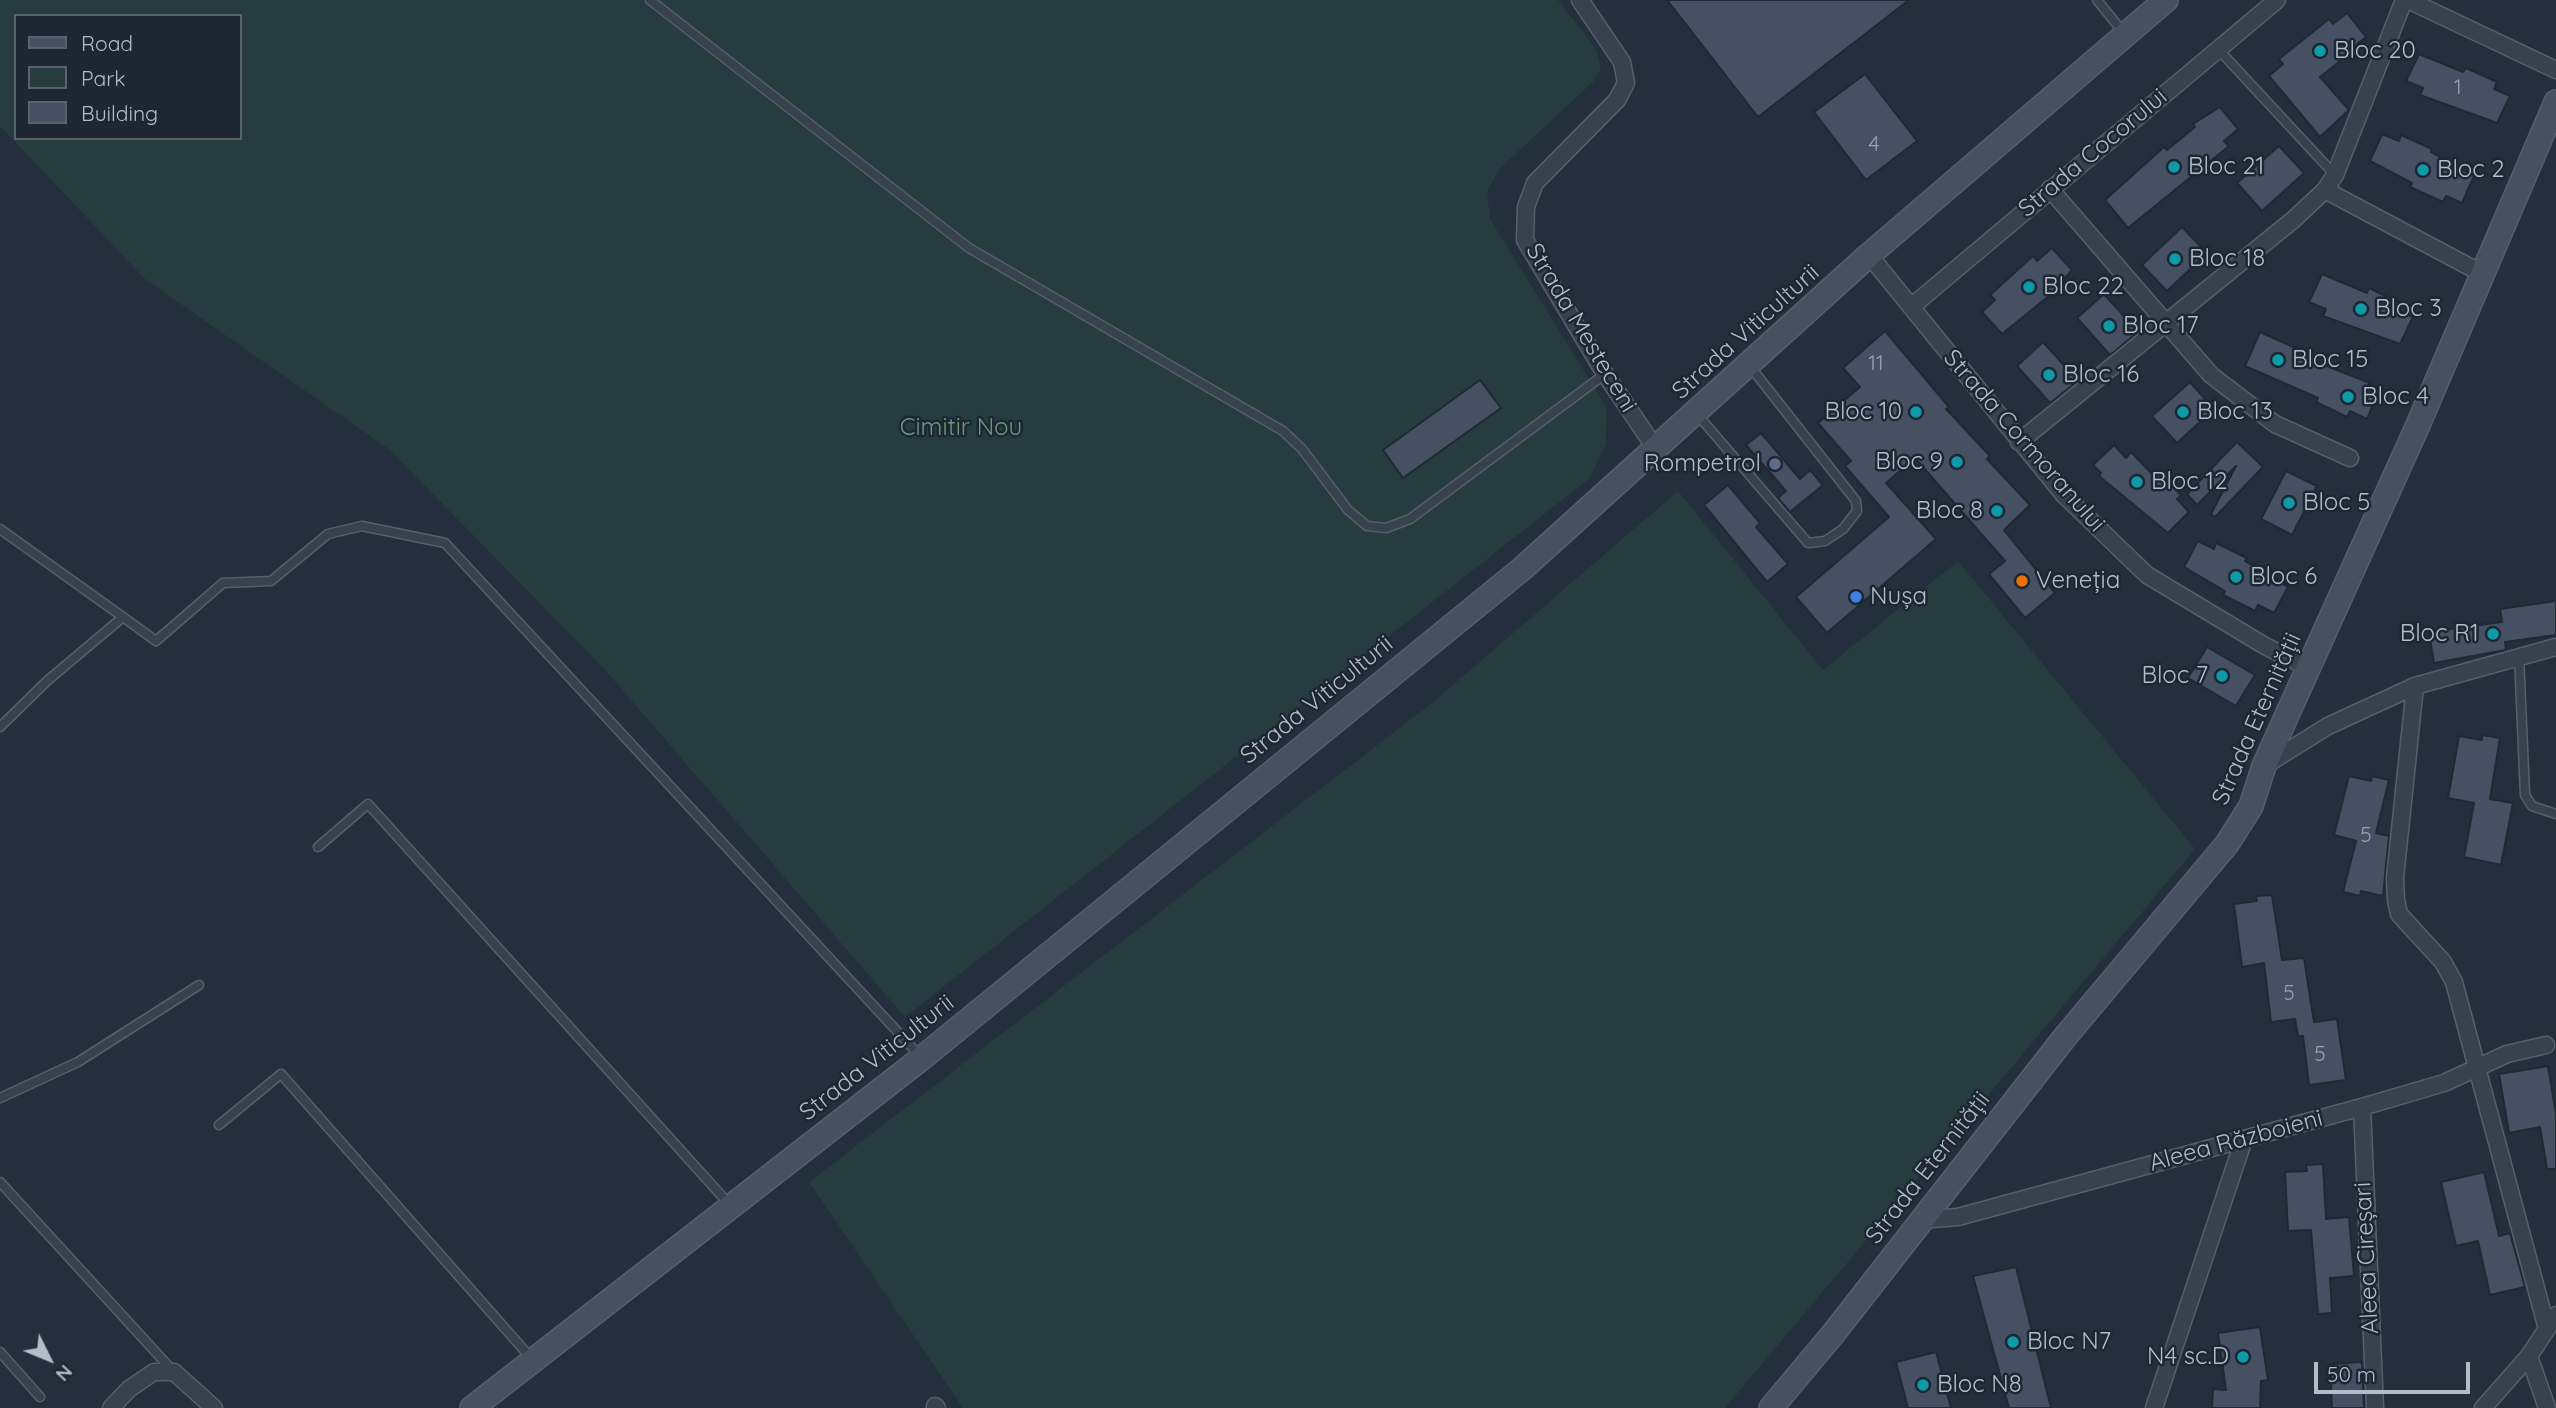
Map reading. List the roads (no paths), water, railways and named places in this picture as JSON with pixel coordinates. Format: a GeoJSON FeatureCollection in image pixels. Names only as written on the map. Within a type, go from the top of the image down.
{"type":"FeatureCollection","features":[{"type":"Feature","properties":{"kind":"main road","name":"Strada Viticulturii"},"geometry":{"type":"LineString","coordinates":[[485,1404],[533,1360],[922,1058],[1523,568],[1869,255],[2166,0]]}},
{"type":"Feature","properties":{"kind":"main road","name":"Strada Eternității"},"geometry":{"type":"LineString","coordinates":[[1779,1404],[2065,1037],[2227,844],[2251,806],[2264,766],[2413,437],[2556,102]]}},
{"type":"Feature","properties":{"kind":"street","name":"Strada Mesteceni"},"geometry":{"type":"LineString","coordinates":[[1580,0],[1622,62],[1626,83],[1617,100],[1535,184],[1526,207],[1525,240],[1605,374],[1656,449]]}},
{"type":"Feature","properties":{"kind":"street","name":"Strada Cocorului"},"geometry":{"type":"LineString","coordinates":[[1911,307],[2277,0]]}},
{"type":"Feature","properties":{"kind":"street"},"geometry":{"type":"LineString","coordinates":[[2019,442],[2325,190],[2335,175],[2406,0],[2556,70]]}},
{"type":"Feature","properties":{"kind":"street"},"geometry":{"type":"LineString","coordinates":[[2050,189],[2211,375],[2265,417],[2303,439],[2350,458]]}},
{"type":"Feature","properties":{"kind":"street"},"geometry":{"type":"LineString","coordinates":[[2325,190],[2483,274]]}},
{"type":"Feature","properties":{"kind":"street","name":"Strada Cormoranului"},"geometry":{"type":"LineString","coordinates":[[1869,255],[2064,495],[2147,575],[2265,646],[2307,667]]}},
{"type":"Feature","properties":{"kind":"street"},"geometry":{"type":"LineString","coordinates":[[2264,766],[2328,726],[2415,686],[2556,647]]}},
{"type":"Feature","properties":{"kind":"street"},"geometry":{"type":"LineString","coordinates":[[2415,686],[2395,878],[2399,915],[2443,962],[2454,982],[2547,1329]]}},
{"type":"Feature","properties":{"kind":"street","name":"Aleea Războieni"},"geometry":{"type":"LineString","coordinates":[[1920,1220],[1958,1217],[2362,1107],[2478,1070],[2507,1054],[2546,1045]]}},
{"type":"Feature","properties":{"kind":"street","name":"Aleea Cireșari"},"geometry":{"type":"LineString","coordinates":[[2362,1107],[2375,1408]]}},
{"type":"Feature","properties":{"kind":"street"},"geometry":{"type":"LineString","coordinates":[[2154,1408],[2244,1139]]}},
{"type":"Feature","properties":{"kind":"street"},"geometry":{"type":"LineString","coordinates":[[2483,1408],[2529,1356],[2556,1315]]}},
{"type":"Feature","properties":{"kind":"street"},"geometry":{"type":"LineString","coordinates":[[2529,1356],[2547,1408]]}},
{"type":"Feature","properties":{"kind":"street"},"geometry":{"type":"LineString","coordinates":[[111,1408],[129,1389],[154,1372],[174,1372],[214,1408]]}},
{"type":"Feature","properties":{"kind":"lane"},"geometry":{"type":"LineString","coordinates":[[650,0],[969,248],[1283,430],[1302,449],[1348,510],[1367,526],[1386,528],[1410,519],[1605,374]]}},
{"type":"Feature","properties":{"kind":"lane"},"geometry":{"type":"LineString","coordinates":[[2098,0],[2124,35]]}},
{"type":"Feature","properties":{"kind":"lane"},"geometry":{"type":"LineString","coordinates":[[2217,48],[2335,175]]}},
{"type":"Feature","properties":{"kind":"lane"},"geometry":{"type":"LineString","coordinates":[[1696,413],[1808,543],[1825,541],[1843,529],[1857,511],[1856,501],[1749,365]]}},
{"type":"Feature","properties":{"kind":"lane"},"geometry":{"type":"LineString","coordinates":[[0,530],[156,641],[223,583],[271,581],[328,534],[362,526],[445,543],[922,1058]]}},
{"type":"Feature","properties":{"kind":"lane"},"geometry":{"type":"LineString","coordinates":[[0,727],[47,681],[123,617]]}},
{"type":"Feature","properties":{"kind":"lane"},"geometry":{"type":"LineString","coordinates":[[2519,656],[2525,795],[2532,806],[2556,814]]}},
{"type":"Feature","properties":{"kind":"lane"},"geometry":{"type":"LineString","coordinates":[[318,847],[368,804],[731,1206]]}},
{"type":"Feature","properties":{"kind":"lane"},"geometry":{"type":"LineString","coordinates":[[0,1098],[78,1062],[199,985]]}},
{"type":"Feature","properties":{"kind":"lane"},"geometry":{"type":"LineString","coordinates":[[219,1125],[281,1074],[533,1360]]}},
{"type":"Feature","properties":{"kind":"lane"},"geometry":{"type":"LineString","coordinates":[[0,1182],[174,1372]]}},
{"type":"Feature","properties":{"kind":"lane"},"geometry":{"type":"LineString","coordinates":[[0,1352],[40,1397]]}},
{"type":"Feature","properties":{"kind":"place","name":"Bloc 20"},"geometry":{"type":"Point","coordinates":[2320,51]}},
{"type":"Feature","properties":{"kind":"place","name":"Bloc 21"},"geometry":{"type":"Point","coordinates":[2174,167]}},
{"type":"Feature","properties":{"kind":"place","name":"Bloc 2"},"geometry":{"type":"Point","coordinates":[2423,170]}},
{"type":"Feature","properties":{"kind":"place","name":"Bloc 18"},"geometry":{"type":"Point","coordinates":[2175,259]}},
{"type":"Feature","properties":{"kind":"place","name":"Bloc 22"},"geometry":{"type":"Point","coordinates":[2029,287]}},
{"type":"Feature","properties":{"kind":"place","name":"Bloc 3"},"geometry":{"type":"Point","coordinates":[2361,309]}},
{"type":"Feature","properties":{"kind":"place","name":"Bloc 17"},"geometry":{"type":"Point","coordinates":[2109,326]}},
{"type":"Feature","properties":{"kind":"place","name":"Bloc 15"},"geometry":{"type":"Point","coordinates":[2278,360]}},
{"type":"Feature","properties":{"kind":"place","name":"Bloc 16"},"geometry":{"type":"Point","coordinates":[2049,375]}},
{"type":"Feature","properties":{"kind":"place","name":"Bloc 4"},"geometry":{"type":"Point","coordinates":[2348,397]}},
{"type":"Feature","properties":{"kind":"place","name":"Bloc 10"},"geometry":{"type":"Point","coordinates":[1916,412]}},
{"type":"Feature","properties":{"kind":"place","name":"Bloc 13"},"geometry":{"type":"Point","coordinates":[2183,412]}},
{"type":"Feature","properties":{"kind":"place","name":"Bloc 9"},"geometry":{"type":"Point","coordinates":[1957,462]}},
{"type":"Feature","properties":{"kind":"place","name":"Rompetrol"},"geometry":{"type":"Point","coordinates":[1775,464]}},
{"type":"Feature","properties":{"kind":"place","name":"Bloc 12"},"geometry":{"type":"Point","coordinates":[2137,482]}},
{"type":"Feature","properties":{"kind":"place","name":"Bloc 5"},"geometry":{"type":"Point","coordinates":[2289,503]}},
{"type":"Feature","properties":{"kind":"place","name":"Bloc 8"},"geometry":{"type":"Point","coordinates":[1997,511]}},
{"type":"Feature","properties":{"kind":"place","name":"Bloc 6"},"geometry":{"type":"Point","coordinates":[2236,577]}},
{"type":"Feature","properties":{"kind":"place","name":"Veneția"},"geometry":{"type":"Point","coordinates":[2022,581]}},
{"type":"Feature","properties":{"kind":"place","name":"Nușa"},"geometry":{"type":"Point","coordinates":[1856,597]}},
{"type":"Feature","properties":{"kind":"place","name":"Bloc R1"},"geometry":{"type":"Point","coordinates":[2493,634]}},
{"type":"Feature","properties":{"kind":"place","name":"Bloc 7"},"geometry":{"type":"Point","coordinates":[2222,676]}},
{"type":"Feature","properties":{"kind":"place","name":"Bloc N7"},"geometry":{"type":"Point","coordinates":[2013,1342]}},
{"type":"Feature","properties":{"kind":"place","name":"N4 sc.D"},"geometry":{"type":"Point","coordinates":[2243,1357]}},
{"type":"Feature","properties":{"kind":"place","name":"Bloc N8"},"geometry":{"type":"Point","coordinates":[1923,1385]}},
{"type":"Feature","properties":{"kind":"park label","name":"Cimitir Nou"},"geometry":{"type":"Point","coordinates":[961,428]}}]}
